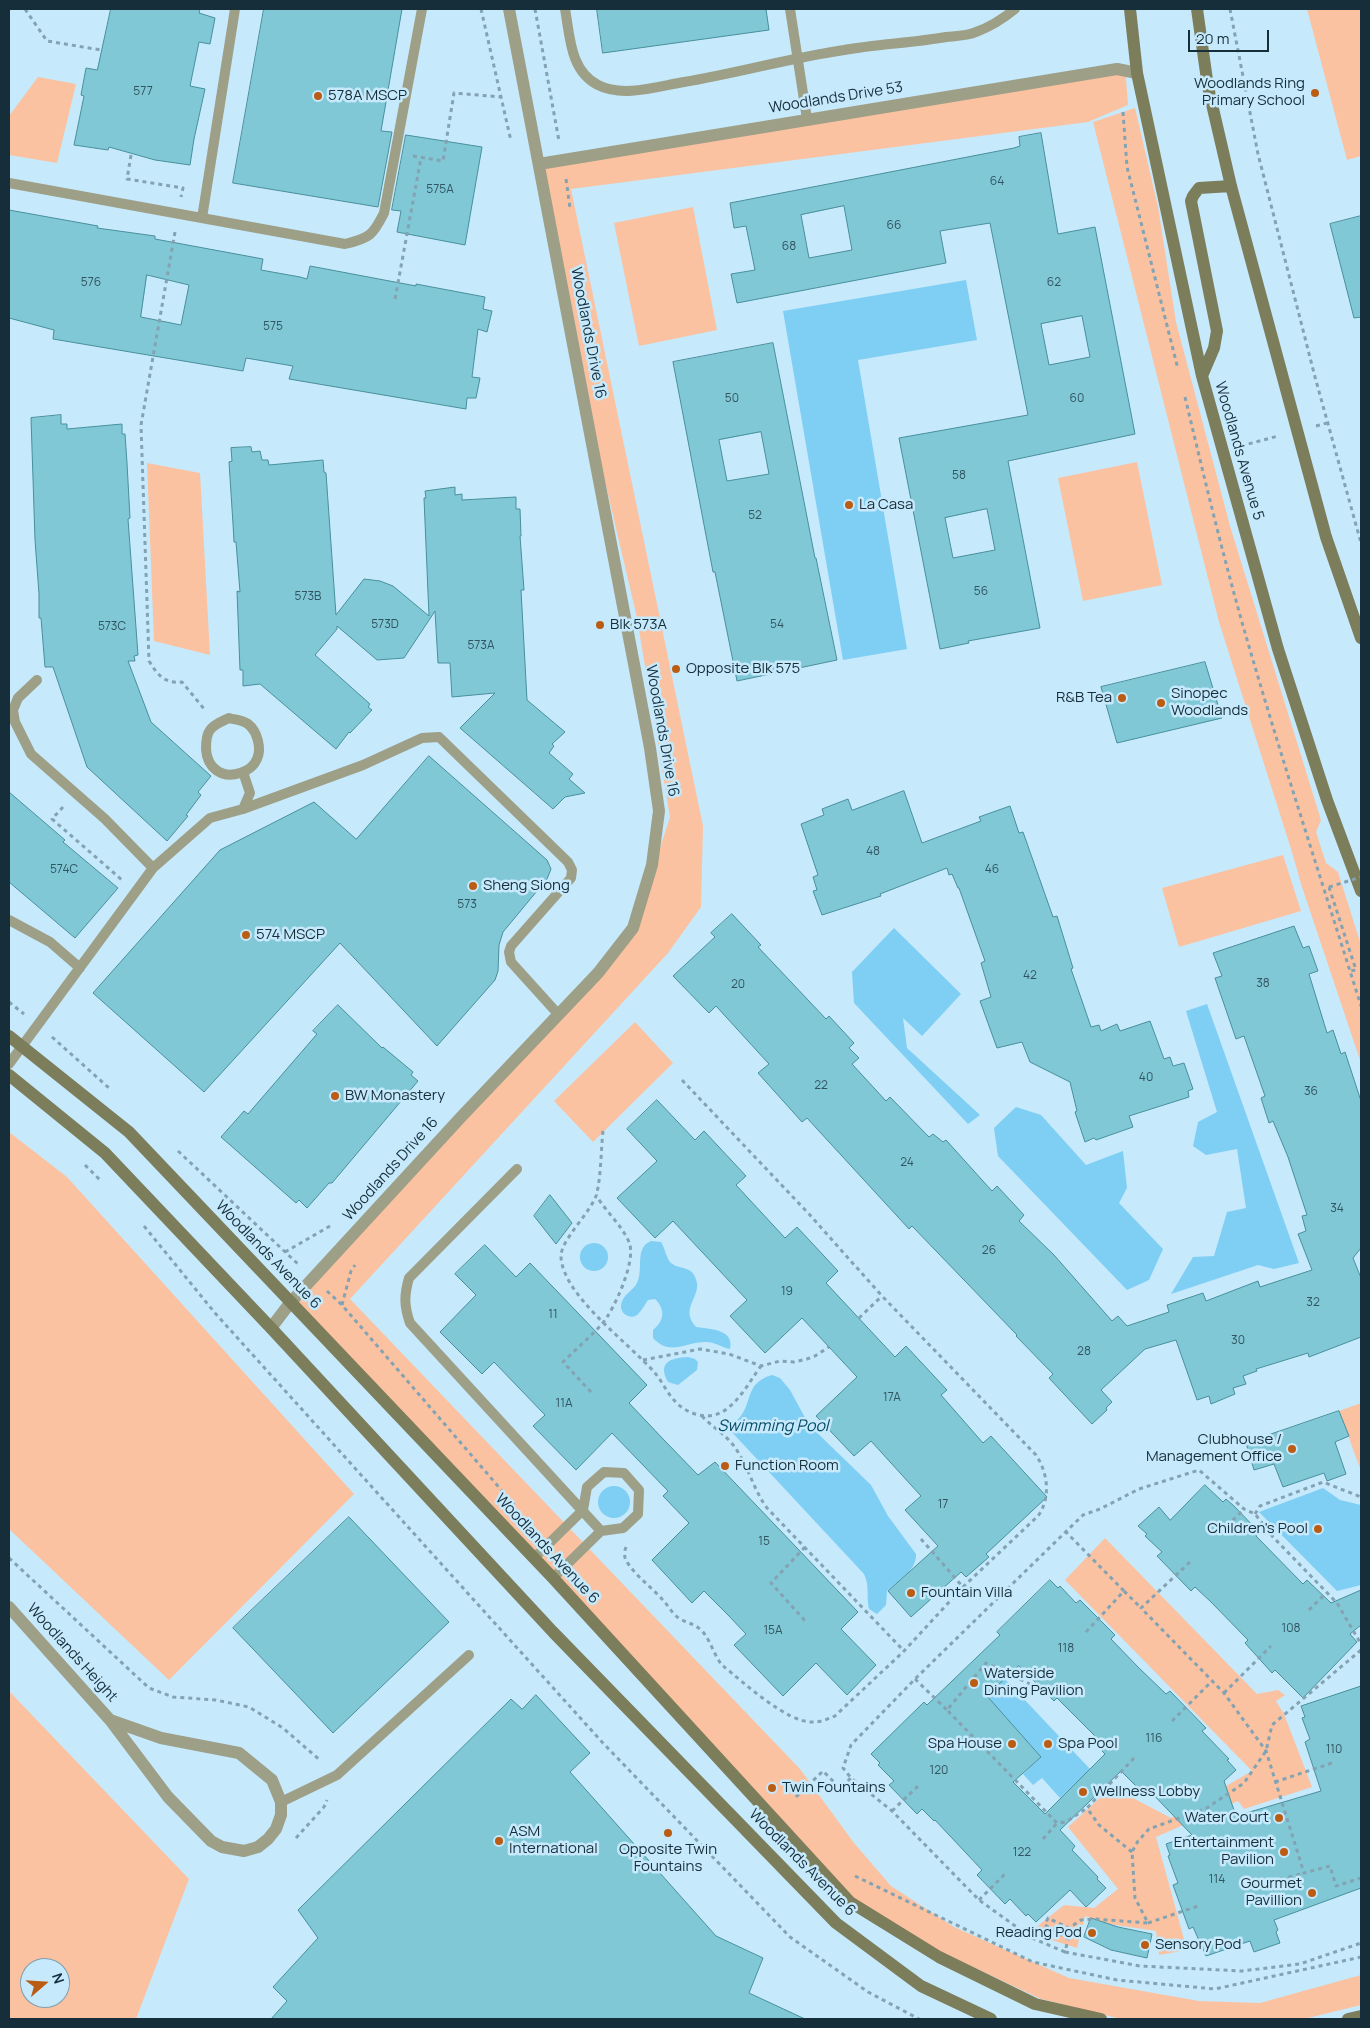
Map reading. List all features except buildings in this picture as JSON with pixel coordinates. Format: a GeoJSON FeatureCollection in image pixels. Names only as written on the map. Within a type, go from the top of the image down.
{"type":"FeatureCollection","features":[{"type":"Feature","properties":{"kind":"street","name":"Woodlands Drive 16"},"geometry":{"type":"LineString","coordinates":[[271,1328],[290,1303],[462,1116],[598,973],[633,928],[652,865],[659,811],[650,748],[509,9]]}},
{"type":"Feature","properties":{"kind":"street","name":"Woodlands Avenue 5"},"geometry":{"type":"LineString","coordinates":[[1130,9],[1137,73],[1202,376],[1278,649],[1327,800],[1361,891]]}},
{"type":"Feature","properties":{"kind":"street"},"geometry":{"type":"LineString","coordinates":[[1197,9],[1208,87],[1231,186],[1326,537],[1361,638]]}},
{"type":"Feature","properties":{"kind":"street","name":"Woodlands Drive 53"},"geometry":{"type":"LineString","coordinates":[[540,164],[1117,69],[1137,73]]}},
{"type":"Feature","properties":{"kind":"street"},"geometry":{"type":"LineString","coordinates":[[1202,376],[1214,348],[1217,331],[1191,201],[1198,188],[1231,186]]}},
{"type":"Feature","properties":{"kind":"street","name":"Woodlands Avenue 6"},"geometry":{"type":"LineString","coordinates":[[9,1036],[129,1132],[553,1578],[850,1902],[939,1956],[1035,2004],[1101,2019]]}},
{"type":"Feature","properties":{"kind":"street","name":"Woodlands Avenue 6"},"geometry":{"type":"LineString","coordinates":[[9,1075],[104,1153],[271,1328],[553,1632],[836,1923],[921,1986],[992,2019]]}},
{"type":"Feature","properties":{"kind":"street","name":"Woodlands Height"},"geometry":{"type":"LineString","coordinates":[[9,1607],[110,1720],[168,1797],[211,1841],[222,1848],[244,1851],[258,1847],[276,1829],[281,1815],[281,1802],[272,1780],[239,1753],[161,1738],[110,1720]]}},
{"type":"Feature","properties":{"kind":"street"},"geometry":{"type":"LineString","coordinates":[[1348,2019],[1361,2016]]}},
{"type":"Feature","properties":{"kind":"lane"},"geometry":{"type":"LineString","coordinates":[[202,218],[235,9]]}},
{"type":"Feature","properties":{"kind":"lane"},"geometry":{"type":"LineString","coordinates":[[9,183],[345,244],[360,240],[374,233],[384,213],[422,9]]}},
{"type":"Feature","properties":{"kind":"lane"},"geometry":{"type":"LineString","coordinates":[[565,9],[574,59],[580,70],[598,85],[612,90],[642,89],[701,79],[847,49],[906,44],[976,33],[1015,9]]}},
{"type":"Feature","properties":{"kind":"lane"},"geometry":{"type":"LineString","coordinates":[[790,9],[807,119]]}},
{"type":"Feature","properties":{"kind":"lane"},"geometry":{"type":"LineString","coordinates":[[37,680],[18,698],[12,710],[15,722],[31,754],[105,819],[153,868]]}},
{"type":"Feature","properties":{"kind":"lane"},"geometry":{"type":"LineString","coordinates":[[229,718],[248,724],[259,742],[259,753],[251,768],[243,772],[231,775],[220,774],[212,767],[207,756],[206,741],[210,730],[229,718]]}},
{"type":"Feature","properties":{"kind":"lane"},"geometry":{"type":"LineString","coordinates":[[9,1064],[153,868],[210,818],[243,809],[363,765],[422,738],[439,737],[568,862],[572,870],[571,878],[510,946],[509,952],[511,962],[558,1014]]}},
{"type":"Feature","properties":{"kind":"lane"},"geometry":{"type":"LineString","coordinates":[[243,772],[250,794],[243,809]]}},
{"type":"Feature","properties":{"kind":"lane"},"geometry":{"type":"LineString","coordinates":[[9,920],[50,942],[80,968]]}},
{"type":"Feature","properties":{"kind":"lane"},"geometry":{"type":"LineString","coordinates":[[517,1169],[409,1278],[405,1292],[405,1309],[410,1323],[583,1510],[601,1532]]}},
{"type":"Feature","properties":{"kind":"lane"},"geometry":{"type":"LineString","coordinates":[[534,1558],[583,1510],[587,1487],[604,1472],[624,1473],[639,1490],[638,1514],[623,1528],[601,1532],[553,1578]]}},
{"type":"Feature","properties":{"kind":"lane"},"geometry":{"type":"LineString","coordinates":[[281,1802],[338,1775],[469,1655]]}},
{"type":"Feature","properties":{"kind":"path"},"geometry":{"type":"LineString","coordinates":[[25,9],[47,41],[101,50]]}},
{"type":"Feature","properties":{"kind":"path"},"geometry":{"type":"LineString","coordinates":[[535,9],[562,160]]}},
{"type":"Feature","properties":{"kind":"path"},"geometry":{"type":"LineString","coordinates":[[1230,9],[1258,154],[1327,423],[1361,543]]}},
{"type":"Feature","properties":{"kind":"path"},"geometry":{"type":"LineString","coordinates":[[395,153],[443,161],[454,93],[501,97]]}},
{"type":"Feature","properties":{"kind":"path"},"geometry":{"type":"LineString","coordinates":[[131,155],[127,179],[183,188],[141,425],[149,661],[157,675],[174,683],[182,682],[216,725]]}},
{"type":"Feature","properties":{"kind":"path"},"geometry":{"type":"LineString","coordinates":[[395,300],[421,157]]}},
{"type":"Feature","properties":{"kind":"path"},"geometry":{"type":"LineString","coordinates":[[1200,457],[1327,423]]}},
{"type":"Feature","properties":{"kind":"path"},"geometry":{"type":"LineString","coordinates":[[74,792],[52,819],[136,892]]}},
{"type":"Feature","properties":{"kind":"path"},"geometry":{"type":"LineString","coordinates":[[1350,971],[1356,970],[1329,887],[1361,878]]}},
{"type":"Feature","properties":{"kind":"path"},"geometry":{"type":"LineString","coordinates":[[629,1522],[625,1552],[626,1560],[632,1568],[673,1612],[681,1619],[695,1624],[702,1631],[722,1665],[775,1707],[801,1720],[811,1722],[823,1721],[835,1716],[904,1651],[963,1587],[1038,1516],[1045,1506],[1047,1495],[1046,1479],[1041,1463],[1036,1455],[882,1296],[809,1214],[682,1080]]}},
{"type":"Feature","properties":{"kind":"path"},"geometry":{"type":"LineString","coordinates":[[603,1132],[596,1195],[585,1216],[575,1227],[560,1254],[562,1268],[568,1282],[603,1323],[656,1374],[665,1390],[681,1408],[710,1416],[730,1407],[761,1366]]}},
{"type":"Feature","properties":{"kind":"path"},"geometry":{"type":"LineString","coordinates":[[83,1163],[102,1183]]}},
{"type":"Feature","properties":{"kind":"path"},"geometry":{"type":"LineString","coordinates":[[591,1392],[563,1362],[603,1323],[628,1274],[631,1260],[630,1244],[614,1219],[605,1211],[596,1195]]}},
{"type":"Feature","properties":{"kind":"path"},"geometry":{"type":"LineString","coordinates":[[141,1223],[215,1313],[602,1742],[790,1937],[868,1992],[919,2019]]}},
{"type":"Feature","properties":{"kind":"path"},"geometry":{"type":"LineString","coordinates":[[285,1252],[311,1239],[333,1224]]}},
{"type":"Feature","properties":{"kind":"path"},"geometry":{"type":"LineString","coordinates":[[859,1318],[882,1296]]}},
{"type":"Feature","properties":{"kind":"path"},"geometry":{"type":"LineString","coordinates":[[342,1305],[517,1508]]}},
{"type":"Feature","properties":{"kind":"path"},"geometry":{"type":"LineString","coordinates":[[643,1360],[700,1349],[729,1354],[761,1366],[780,1361],[794,1362],[807,1359],[816,1356],[829,1347]]}},
{"type":"Feature","properties":{"kind":"path"},"geometry":{"type":"LineString","coordinates":[[702,1415],[734,1446],[748,1470],[758,1495],[767,1508],[904,1651]]}},
{"type":"Feature","properties":{"kind":"path"},"geometry":{"type":"LineString","coordinates":[[1361,1644],[1337,1603],[1326,1594],[1273,1537],[1255,1514],[1244,1509],[1199,1470],[1139,1490],[1083,1515],[851,1745],[843,1768],[851,1778],[892,1811],[979,1900],[1032,1938],[1065,1952],[1140,1966],[1242,1971],[1300,1964],[1361,1943]]}},
{"type":"Feature","properties":{"kind":"path"},"geometry":{"type":"LineString","coordinates":[[1255,1514],[1260,1506],[1323,1482],[1361,1497]]}},
{"type":"Feature","properties":{"kind":"path"},"geometry":{"type":"LineString","coordinates":[[1227,1526],[1244,1509]]}},
{"type":"Feature","properties":{"kind":"path"},"geometry":{"type":"LineString","coordinates":[[1065,1531],[1142,1608],[1211,1682],[1224,1693],[1266,1752],[1304,1873]]}},
{"type":"Feature","properties":{"kind":"path"},"geometry":{"type":"LineString","coordinates":[[921,1539],[963,1587]]}},
{"type":"Feature","properties":{"kind":"path"},"geometry":{"type":"LineString","coordinates":[[805,1547],[772,1583],[807,1623]]}},
{"type":"Feature","properties":{"kind":"path"},"geometry":{"type":"LineString","coordinates":[[9,1558],[149,1688],[173,1697],[216,1700],[249,1707],[283,1728],[338,1775]]}},
{"type":"Feature","properties":{"kind":"path"},"geometry":{"type":"LineString","coordinates":[[1142,1608],[1190,1562]]}},
{"type":"Feature","properties":{"kind":"path"},"geometry":{"type":"LineString","coordinates":[[1086,1632],[1124,1591]]}},
{"type":"Feature","properties":{"kind":"path"},"geometry":{"type":"LineString","coordinates":[[1309,1610],[1326,1594]]}},
{"type":"Feature","properties":{"kind":"path"},"geometry":{"type":"LineString","coordinates":[[1224,1693],[1271,1646]]}},
{"type":"Feature","properties":{"kind":"path"},"geometry":{"type":"LineString","coordinates":[[1148,1923],[1136,1898],[1132,1852],[1149,1829],[1207,1808],[1244,1783],[1266,1752],[1272,1726],[1361,1650]]}},
{"type":"Feature","properties":{"kind":"path"},"geometry":{"type":"LineString","coordinates":[[947,1710],[986,1663],[1030,1684],[1048,1667]]}},
{"type":"Feature","properties":{"kind":"path"},"geometry":{"type":"LineString","coordinates":[[916,1679],[1057,1823]]}},
{"type":"Feature","properties":{"kind":"path"},"geometry":{"type":"LineString","coordinates":[[1172,1721],[1211,1682]]}},
{"type":"Feature","properties":{"kind":"path"},"geometry":{"type":"LineString","coordinates":[[954,1750],[970,1735]]}},
{"type":"Feature","properties":{"kind":"path"},"geometry":{"type":"LineString","coordinates":[[1042,1839],[1057,1823],[1066,1822],[1087,1808],[1135,1757]]}},
{"type":"Feature","properties":{"kind":"path"},"geometry":{"type":"LineString","coordinates":[[1275,1782],[1332,1763]]}},
{"type":"Feature","properties":{"kind":"path"},"geometry":{"type":"LineString","coordinates":[[796,1797],[823,1771],[840,1788],[851,1778]]}},
{"type":"Feature","properties":{"kind":"path"},"geometry":{"type":"LineString","coordinates":[[892,1811],[918,1786]]}},
{"type":"Feature","properties":{"kind":"path"},"geometry":{"type":"LineString","coordinates":[[1087,1808],[1099,1825],[1132,1852]]}},
{"type":"Feature","properties":{"kind":"path"},"geometry":{"type":"LineString","coordinates":[[1250,1888],[1330,1866],[1336,1886],[1361,1878]]}},
{"type":"Feature","properties":{"kind":"path"},"geometry":{"type":"LineString","coordinates":[[851,1871],[857,1877],[913,1905],[1034,1962],[1118,1980],[1215,1989],[1361,1957]]}},
{"type":"Feature","properties":{"kind":"path"},"geometry":{"type":"LineString","coordinates":[[979,1900],[1005,1874]]}},
{"type":"Feature","properties":{"kind":"path"},"geometry":{"type":"LineString","coordinates":[[1065,1952],[1068,1939],[1045,1925],[1048,1918],[1069,1928],[1081,1920],[1096,1919],[1148,1923],[1201,1904]]}},
{"type":"Feature","properties":{"kind":"shaded area"},"geometry":{"type":"Polygon","coordinates":[[[1307,9],[1361,9],[1361,156],[1347,160],[1307,9]]]}},
{"type":"Feature","properties":{"kind":"shaded area"},"geometry":{"type":"Polygon","coordinates":[[[1125,67],[1128,105],[1088,122],[571,189],[703,826],[701,907],[668,953],[350,1299],[800,1769],[854,1843],[891,1886],[954,1927],[1069,1978],[1199,2001],[1260,2003],[1361,1975],[1361,2005],[1304,2019],[1121,2019],[1041,1999],[930,1947],[852,1899],[296,1303],[634,929],[670,817],[637,618],[587,404],[539,164],[1125,67]]]}},
{"type":"Feature","properties":{"kind":"shaded area"},"geometry":{"type":"Polygon","coordinates":[[[38,77],[76,84],[57,163],[9,155],[9,116],[38,77]]]}},
{"type":"Feature","properties":{"kind":"shaded area"},"geometry":{"type":"Polygon","coordinates":[[[1135,108],[1158,207],[1176,322],[1230,526],[1321,820],[1316,832],[1326,863],[1338,872],[1361,945],[1361,1063],[1302,887],[1219,622],[1093,122],[1135,108]]]}},
{"type":"Feature","properties":{"kind":"shaded area"},"geometry":{"type":"Polygon","coordinates":[[[693,207],[717,330],[639,346],[614,223],[693,207]]]}},
{"type":"Feature","properties":{"kind":"shaded area"},"geometry":{"type":"Polygon","coordinates":[[[1137,462],[1162,585],[1083,601],[1058,478],[1137,462]]]}},
{"type":"Feature","properties":{"kind":"shaded area"},"geometry":{"type":"Polygon","coordinates":[[[147,463],[200,473],[210,655],[154,641],[147,463]]]}},
{"type":"Feature","properties":{"kind":"shaded area"},"geometry":{"type":"Polygon","coordinates":[[[1283,855],[1301,911],[1179,947],[1162,888],[1283,855]]]}},
{"type":"Feature","properties":{"kind":"shaded area"},"geometry":{"type":"Polygon","coordinates":[[[635,1022],[673,1063],[593,1142],[554,1101],[635,1022]]]}},
{"type":"Feature","properties":{"kind":"shaded area"},"geometry":{"type":"Polygon","coordinates":[[[9,1132],[67,1177],[354,1494],[169,1680],[9,1529],[9,1132]]]}},
{"type":"Feature","properties":{"kind":"shaded area"},"geometry":{"type":"Polygon","coordinates":[[[1361,1403],[1361,1471],[1339,1411],[1361,1403]]]}},
{"type":"Feature","properties":{"kind":"shaded area"},"geometry":{"type":"Polygon","coordinates":[[[1105,1538],[1257,1694],[1278,1690],[1285,1695],[1276,1701],[1284,1714],[1312,1787],[1244,1809],[1238,1801],[1156,1837],[1187,1950],[1159,1955],[1156,1931],[1109,1924],[1085,1916],[1077,1948],[1029,1933],[1064,1905],[1094,1908],[1118,1889],[1068,1827],[1112,1787],[1171,1818],[1252,1771],[1065,1580],[1105,1538]]]}},
{"type":"Feature","properties":{"kind":"shaded area"},"geometry":{"type":"Polygon","coordinates":[[[9,1691],[189,1879],[136,2019],[9,2019],[9,1691]]]}},
{"type":"Feature","properties":{"kind":"water","name":"La Casa"},"geometry":{"type":"Polygon","coordinates":[[[966,280],[977,340],[858,360],[907,649],[843,660],[783,311],[966,280]]]}},
{"type":"Feature","properties":{"kind":"water"},"geometry":{"type":"Polygon","coordinates":[[[894,928],[961,994],[922,1036],[903,1018],[907,1048],[980,1115],[968,1124],[854,1003],[852,972],[894,928]]]}},
{"type":"Feature","properties":{"kind":"water"},"geometry":{"type":"Polygon","coordinates":[[[1207,1004],[1299,1263],[1274,1269],[1258,1265],[1171,1294],[1193,1257],[1214,1256],[1227,1212],[1246,1208],[1237,1149],[1206,1155],[1193,1146],[1198,1122],[1217,1112],[1186,1011],[1207,1004]]]}},
{"type":"Feature","properties":{"kind":"water"},"geometry":{"type":"Polygon","coordinates":[[[1016,1107],[1041,1115],[1086,1165],[1123,1151],[1127,1188],[1119,1203],[1163,1249],[1149,1280],[1127,1290],[998,1156],[994,1128],[1016,1107]]]}},
{"type":"Feature","properties":{"kind":"water"},"geometry":{"type":"Polygon","coordinates":[[[651,1241],[661,1242],[671,1263],[693,1273],[697,1289],[690,1309],[692,1321],[696,1327],[720,1331],[725,1334],[731,1342],[730,1349],[707,1342],[677,1347],[665,1346],[659,1343],[653,1338],[653,1330],[660,1323],[662,1311],[655,1299],[648,1300],[634,1317],[627,1316],[623,1312],[621,1309],[622,1301],[637,1283],[641,1254],[646,1244],[651,1241]]]}},
{"type":"Feature","properties":{"kind":"water"},"geometry":{"type":"Polygon","coordinates":[[[594,1243],[604,1247],[608,1257],[604,1267],[594,1271],[584,1267],[580,1257],[584,1247],[594,1243]]]}},
{"type":"Feature","properties":{"kind":"water"},"geometry":{"type":"Polygon","coordinates":[[[688,1357],[698,1362],[697,1370],[678,1385],[668,1382],[664,1370],[668,1362],[688,1357]]]}},
{"type":"Feature","properties":{"kind":"water","name":"Swimming Pool"},"geometry":{"type":"Polygon","coordinates":[[[772,1375],[780,1378],[790,1390],[809,1425],[871,1485],[888,1516],[916,1554],[910,1570],[887,1591],[886,1605],[877,1614],[869,1609],[867,1583],[864,1574],[728,1428],[744,1411],[753,1388],[757,1383],[763,1378],[772,1375]]]}},
{"type":"Feature","properties":{"kind":"water"},"geometry":{"type":"Polygon","coordinates":[[[614,1486],[626,1490],[630,1502],[626,1514],[614,1518],[602,1514],[598,1502],[602,1490],[614,1486]]]}},
{"type":"Feature","properties":{"kind":"water","name":"Children's Pool"},"geometry":{"type":"Polygon","coordinates":[[[1323,1488],[1340,1500],[1361,1505],[1361,1585],[1337,1591],[1259,1512],[1323,1488]]]}},
{"type":"Feature","properties":{"kind":"water","name":"Spa Pool"},"geometry":{"type":"Polygon","coordinates":[[[1005,1679],[1090,1769],[1060,1798],[1042,1778],[1033,1785],[1023,1774],[1041,1757],[1001,1712],[967,1714],[1005,1679]]]}},
{"type":"Feature","properties":{"kind":"place","name":"Woodlands Ring Primary School"},"geometry":{"type":"Point","coordinates":[1315,93]}},
{"type":"Feature","properties":{"kind":"place","name":"578A MSCP"},"geometry":{"type":"Point","coordinates":[318,96]}},
{"type":"Feature","properties":{"kind":"place","name":"La Casa"},"geometry":{"type":"Point","coordinates":[849,505]}},
{"type":"Feature","properties":{"kind":"place","name":"Blk 573A"},"geometry":{"type":"Point","coordinates":[600,625]}},
{"type":"Feature","properties":{"kind":"place","name":"Opposite Blk 575"},"geometry":{"type":"Point","coordinates":[676,669]}},
{"type":"Feature","properties":{"kind":"place","name":"R&B Tea"},"geometry":{"type":"Point","coordinates":[1122,698]}},
{"type":"Feature","properties":{"kind":"place","name":"Sinopec Woodlands"},"geometry":{"type":"Point","coordinates":[1161,703]}},
{"type":"Feature","properties":{"kind":"place","name":"Sheng Siong"},"geometry":{"type":"Point","coordinates":[473,886]}},
{"type":"Feature","properties":{"kind":"place","name":"574 MSCP"},"geometry":{"type":"Point","coordinates":[246,935]}},
{"type":"Feature","properties":{"kind":"place","name":"BW Monastery"},"geometry":{"type":"Point","coordinates":[335,1096]}},
{"type":"Feature","properties":{"kind":"place","name":"Clubhouse / Management Office"},"geometry":{"type":"Point","coordinates":[1292,1449]}},
{"type":"Feature","properties":{"kind":"place","name":"Function Room"},"geometry":{"type":"Point","coordinates":[725,1466]}},
{"type":"Feature","properties":{"kind":"place","name":"Children's Pool"},"geometry":{"type":"Point","coordinates":[1318,1529]}},
{"type":"Feature","properties":{"kind":"place","name":"Fountain Villa"},"geometry":{"type":"Point","coordinates":[911,1593]}},
{"type":"Feature","properties":{"kind":"place","name":"Waterside Dining Pavilion"},"geometry":{"type":"Point","coordinates":[974,1683]}},
{"type":"Feature","properties":{"kind":"place","name":"Spa House"},"geometry":{"type":"Point","coordinates":[1012,1744]}},
{"type":"Feature","properties":{"kind":"place","name":"Spa Pool"},"geometry":{"type":"Point","coordinates":[1048,1744]}},
{"type":"Feature","properties":{"kind":"place","name":"Twin Fountains"},"geometry":{"type":"Point","coordinates":[772,1788]}},
{"type":"Feature","properties":{"kind":"place","name":"Wellness Lobby"},"geometry":{"type":"Point","coordinates":[1083,1792]}},
{"type":"Feature","properties":{"kind":"place","name":"Water Court"},"geometry":{"type":"Point","coordinates":[1279,1818]}},
{"type":"Feature","properties":{"kind":"place","name":"Opposite Twin Fountains"},"geometry":{"type":"Point","coordinates":[668,1833]}},
{"type":"Feature","properties":{"kind":"place","name":"ASM International"},"geometry":{"type":"Point","coordinates":[499,1841]}},
{"type":"Feature","properties":{"kind":"place","name":"Entertainment Pavilion"},"geometry":{"type":"Point","coordinates":[1284,1852]}},
{"type":"Feature","properties":{"kind":"place","name":"Gourmet Pavillion"},"geometry":{"type":"Point","coordinates":[1312,1893]}},
{"type":"Feature","properties":{"kind":"place","name":"Reading Pod"},"geometry":{"type":"Point","coordinates":[1092,1933]}},
{"type":"Feature","properties":{"kind":"place","name":"Sensory Pod"},"geometry":{"type":"Point","coordinates":[1145,1945]}}]}
